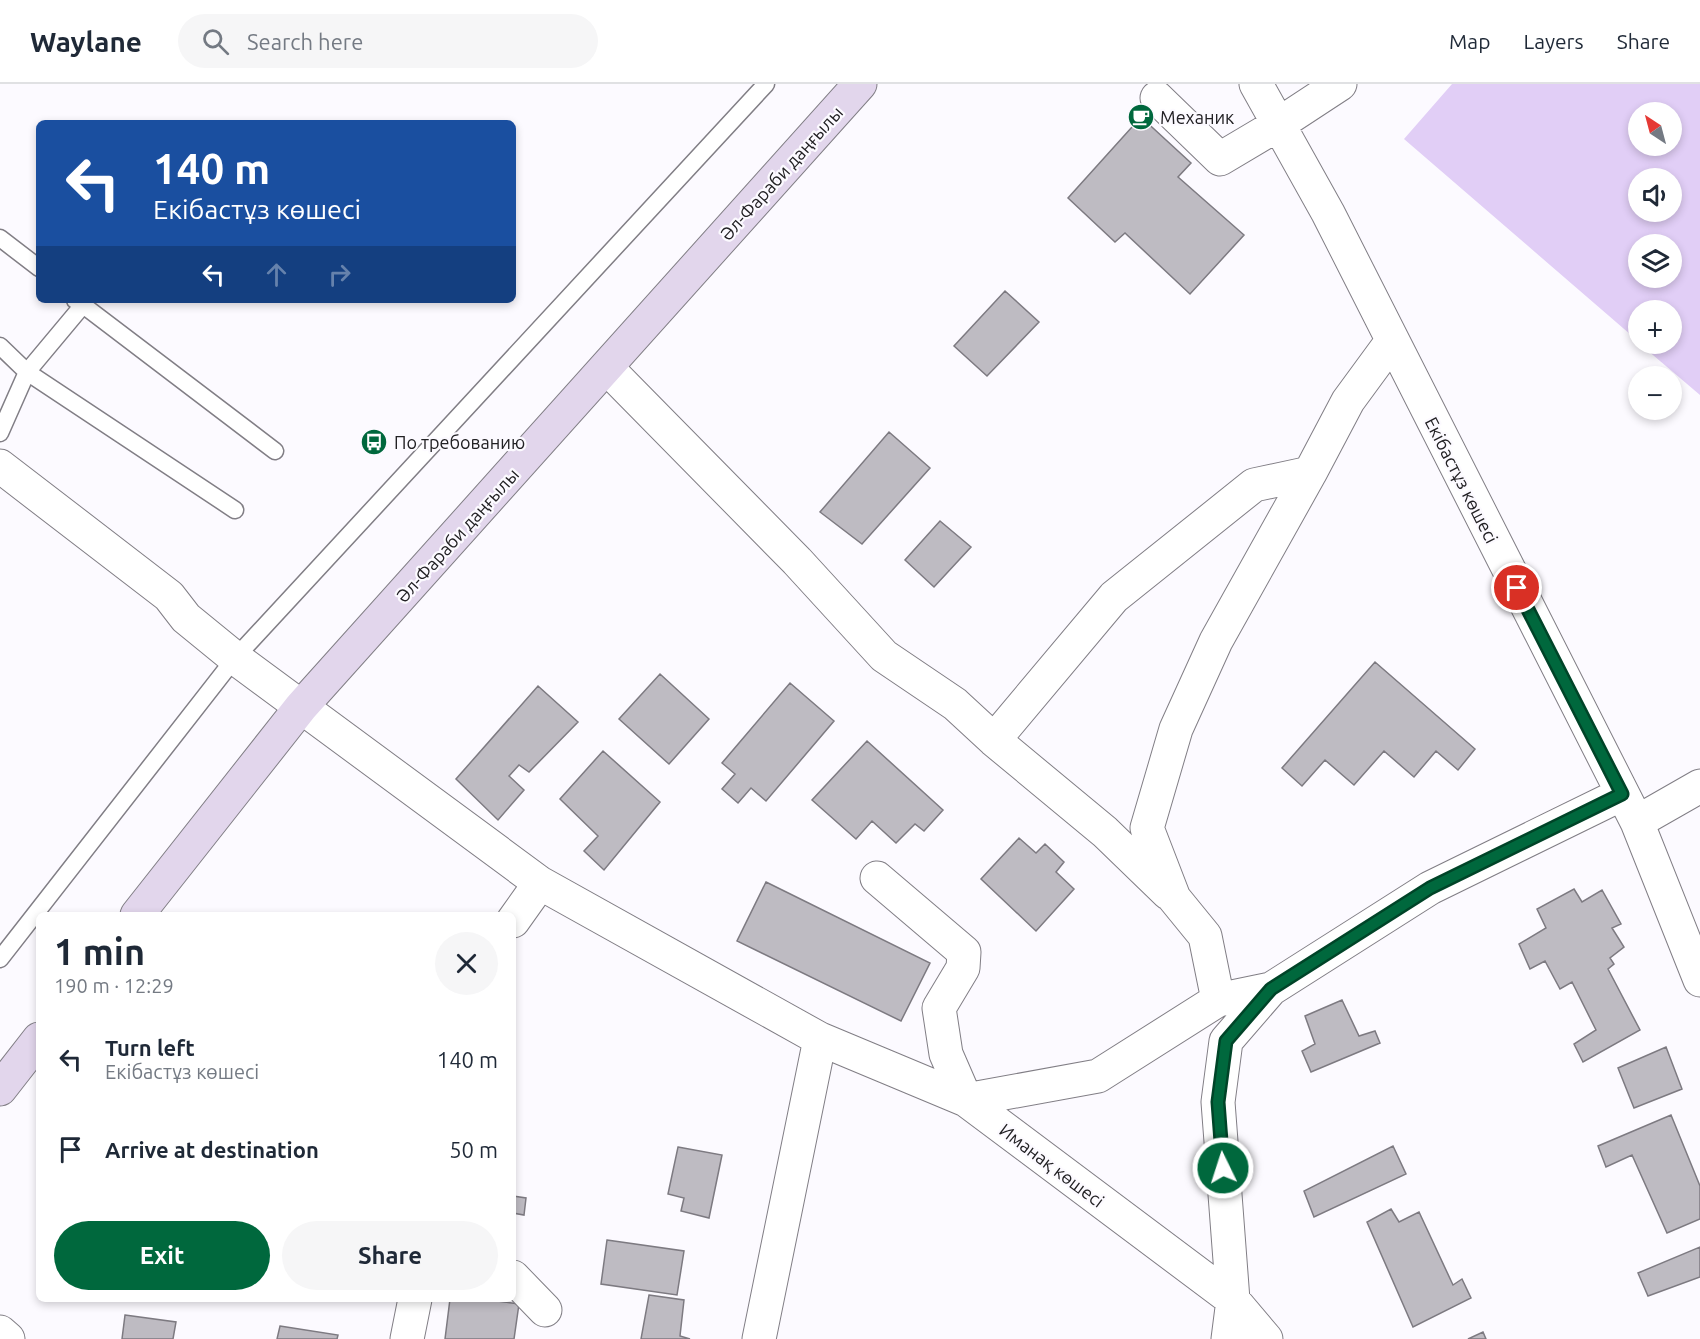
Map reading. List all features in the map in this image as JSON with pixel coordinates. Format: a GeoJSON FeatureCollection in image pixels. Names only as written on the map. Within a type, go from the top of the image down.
{"type":"FeatureCollection","features":[{"type":"Feature","properties":{"kind":"main road","name":"Әл-Фараби даңғылы"},"geometry":{"type":"LineString","coordinates":[[139,912],[301,707],[860,84]]}},
{"type":"Feature","properties":{"kind":"main road"},"geometry":{"type":"LineString","coordinates":[[0,1089],[36,1043]]}},
{"type":"Feature","properties":{"kind":"street","name":"Екібастұз көшесі"},"geometry":{"type":"LineString","coordinates":[[1256,84],[1328,213],[1637,822],[1700,980]]}},
{"type":"Feature","properties":{"kind":"street"},"geometry":{"type":"LineString","coordinates":[[1157,99],[1220,159],[1340,84]]}},
{"type":"Feature","properties":{"kind":"street"},"geometry":{"type":"LineString","coordinates":[[1174,898],[1147,828],[1176,729],[1216,641],[1310,473],[1347,401],[1392,341]]}},
{"type":"Feature","properties":{"kind":"street"},"geometry":{"type":"LineString","coordinates":[[607,368],[797,561],[884,656],[955,704],[994,740],[1105,832],[1174,898],[1205,936],[1218,1000]]}},
{"type":"Feature","properties":{"kind":"street","name":"Иманақ көшесі"},"geometry":{"type":"LineString","coordinates":[[0,466],[169,596],[186,618],[235,658],[540,883],[820,1039],[966,1100],[1233,1300],[1266,1339]]}},
{"type":"Feature","properties":{"kind":"street"},"geometry":{"type":"LineString","coordinates":[[994,740],[1114,597],[1254,485],[1310,473]]}},
{"type":"Feature","properties":{"kind":"street"},"geometry":{"type":"LineString","coordinates":[[1637,822],[1700,786]]}},
{"type":"Feature","properties":{"kind":"street"},"geometry":{"type":"LineString","coordinates":[[1228,1339],[1233,1300],[1218,1102],[1226,1041],[1271,989],[1430,888],[1622,794]]}},
{"type":"Feature","properties":{"kind":"street"},"geometry":{"type":"LineString","coordinates":[[877,878],[964,952],[963,968],[939,1008],[946,1054],[966,1100],[1098,1076],[1218,1000],[1271,989]]}},
{"type":"Feature","properties":{"kind":"street"},"geometry":{"type":"LineString","coordinates":[[516,917],[540,883]]}},
{"type":"Feature","properties":{"kind":"street"},"geometry":{"type":"LineString","coordinates":[[759,1339],[820,1039]]}},
{"type":"Feature","properties":{"kind":"street"},"geometry":{"type":"LineString","coordinates":[[516,1281],[545,1311]]}},
{"type":"Feature","properties":{"kind":"street"},"geometry":{"type":"LineString","coordinates":[[408,1339],[414,1302]]}},
{"type":"Feature","properties":{"kind":"street"},"geometry":{"type":"LineString","coordinates":[[0,1332],[8,1339]]}},
{"type":"Feature","properties":{"kind":"lane"},"geometry":{"type":"LineString","coordinates":[[37,912],[235,658],[766,84]]}},
{"type":"Feature","properties":{"kind":"lane"},"geometry":{"type":"LineString","coordinates":[[0,238],[36,266]]}},
{"type":"Feature","properties":{"kind":"lane"},"geometry":{"type":"LineString","coordinates":[[0,434],[27,372],[78,303]]}},
{"type":"Feature","properties":{"kind":"lane"},"geometry":{"type":"LineString","coordinates":[[80,303],[275,451]]}},
{"type":"Feature","properties":{"kind":"lane"},"geometry":{"type":"LineString","coordinates":[[0,346],[27,372],[235,510]]}},
{"type":"Feature","properties":{"kind":"lane"},"geometry":{"type":"LineString","coordinates":[[0,959],[36,913]]}},
{"type":"Feature","properties":{"kind":"shaded area"},"geometry":{"type":"Polygon","coordinates":[[[1452,84],[1700,84],[1700,395],[1682,380],[1682,366],[1666,366],[1652,354],[1682,354],[1682,300],[1628,300],[1628,332],[1404,139],[1452,84]]]}},
{"type":"Feature","properties":{"kind":"building"},"geometry":{"type":"Polygon","coordinates":[[[1141,117],[1191,163],[1178,177],[1244,235],[1190,294],[1125,233],[1115,242],[1068,198],[1141,117]]]}},
{"type":"Feature","properties":{"kind":"building"},"geometry":{"type":"Polygon","coordinates":[[[1005,291],[1039,322],[987,376],[954,346],[1005,291]]]}},
{"type":"Feature","properties":{"kind":"building"},"geometry":{"type":"Polygon","coordinates":[[[889,432],[930,468],[862,544],[820,512],[889,432]]]}},
{"type":"Feature","properties":{"kind":"building"},"geometry":{"type":"Polygon","coordinates":[[[940,521],[971,547],[934,587],[905,560],[940,521]]]}},
{"type":"Feature","properties":{"kind":"building"},"geometry":{"type":"Polygon","coordinates":[[[1375,662],[1475,749],[1458,770],[1436,751],[1414,777],[1384,751],[1354,785],[1325,760],[1302,786],[1282,768],[1375,662]]]}},
{"type":"Feature","properties":{"kind":"building"},"geometry":{"type":"Polygon","coordinates":[[[660,674],[709,719],[669,764],[619,719],[660,674]]]}},
{"type":"Feature","properties":{"kind":"building"},"geometry":{"type":"Polygon","coordinates":[[[790,683],[834,721],[766,801],[751,788],[738,803],[722,789],[735,774],[722,763],[790,683]]]}},
{"type":"Feature","properties":{"kind":"building"},"geometry":{"type":"Polygon","coordinates":[[[538,686],[578,722],[529,772],[519,765],[509,776],[524,790],[498,820],[456,779],[538,686]]]}},
{"type":"Feature","properties":{"kind":"building"},"geometry":{"type":"Polygon","coordinates":[[[867,741],[943,810],[924,831],[915,824],[896,843],[872,821],[856,839],[812,800],[867,741]]]}},
{"type":"Feature","properties":{"kind":"building"},"geometry":{"type":"Polygon","coordinates":[[[603,751],[660,802],[604,870],[584,851],[598,836],[560,799],[603,751]]]}},
{"type":"Feature","properties":{"kind":"building"},"geometry":{"type":"Polygon","coordinates":[[[1019,838],[1036,853],[1045,844],[1064,862],[1056,872],[1074,889],[1036,931],[981,879],[1019,838]]]}},
{"type":"Feature","properties":{"kind":"building"},"geometry":{"type":"Polygon","coordinates":[[[766,882],[930,963],[901,1021],[737,941],[766,882]]]}},
{"type":"Feature","properties":{"kind":"building"},"geometry":{"type":"Polygon","coordinates":[[[1574,889],[1582,902],[1602,890],[1621,924],[1612,928],[1624,947],[1610,958],[1614,964],[1608,969],[1640,1030],[1583,1062],[1574,1044],[1596,1030],[1572,982],[1560,989],[1545,961],[1530,969],[1519,944],[1546,928],[1537,909],[1574,889]]]}},
{"type":"Feature","properties":{"kind":"building"},"geometry":{"type":"Polygon","coordinates":[[[1342,1000],[1359,1036],[1375,1031],[1380,1043],[1311,1072],[1302,1051],[1315,1044],[1305,1016],[1342,1000]]]}},
{"type":"Feature","properties":{"kind":"building"},"geometry":{"type":"Polygon","coordinates":[[[1666,1047],[1682,1089],[1634,1108],[1618,1068],[1666,1047]]]}},
{"type":"Feature","properties":{"kind":"building"},"geometry":{"type":"Polygon","coordinates":[[[1671,1115],[1700,1186],[1700,1219],[1667,1233],[1632,1155],[1606,1167],[1598,1146],[1671,1115]]]}},
{"type":"Feature","properties":{"kind":"building"},"geometry":{"type":"Polygon","coordinates":[[[1393,1146],[1406,1174],[1314,1217],[1304,1191],[1393,1146]]]}},
{"type":"Feature","properties":{"kind":"building"},"geometry":{"type":"Polygon","coordinates":[[[678,1147],[722,1155],[709,1218],[681,1211],[684,1198],[668,1194],[678,1147]]]}},
{"type":"Feature","properties":{"kind":"building"},"geometry":{"type":"Polygon","coordinates":[[[516,1196],[526,1198],[524,1215],[516,1214],[516,1196]]]}},
{"type":"Feature","properties":{"kind":"building"},"geometry":{"type":"Polygon","coordinates":[[[1391,1209],[1399,1222],[1419,1212],[1453,1285],[1462,1279],[1471,1298],[1413,1327],[1367,1222],[1391,1209]]]}},
{"type":"Feature","properties":{"kind":"building"},"geometry":{"type":"Polygon","coordinates":[[[607,1240],[684,1251],[677,1295],[601,1284],[607,1240]]]}},
{"type":"Feature","properties":{"kind":"building"},"geometry":{"type":"Polygon","coordinates":[[[1700,1247],[1700,1277],[1648,1296],[1638,1273],[1700,1247]]]}},
{"type":"Feature","properties":{"kind":"building"},"geometry":{"type":"Polygon","coordinates":[[[649,1295],[684,1300],[680,1336],[690,1339],[641,1339],[649,1295]]]}},
{"type":"Feature","properties":{"kind":"building"},"geometry":{"type":"Polygon","coordinates":[[[450,1302],[519,1304],[514,1339],[445,1339],[450,1302]]]}},
{"type":"Feature","properties":{"kind":"building"},"geometry":{"type":"Polygon","coordinates":[[[125,1315],[176,1322],[173,1339],[122,1339],[125,1315]]]}},
{"type":"Feature","properties":{"kind":"building"},"geometry":{"type":"Polygon","coordinates":[[[280,1326],[338,1335],[337,1339],[277,1339],[280,1326]]]}},
{"type":"Feature","properties":{"kind":"building"},"geometry":{"type":"Polygon","coordinates":[[[1483,1332],[1486,1339],[1468,1339],[1483,1332]]]}},
{"type":"Feature","properties":{"kind":"place","name":"Механик"},"geometry":{"type":"Point","coordinates":[1141,117]}},
{"type":"Feature","properties":{"kind":"place","name":"По требованию"},"geometry":{"type":"Point","coordinates":[374,442]}},
{"type":"Feature","properties":{"kind":"route"},"geometry":{"type":"LineString","coordinates":[[1223,1168],[1218,1102],[1226,1041],[1271,989],[1430,888],[1622,794],[1517,588]]}}]}
